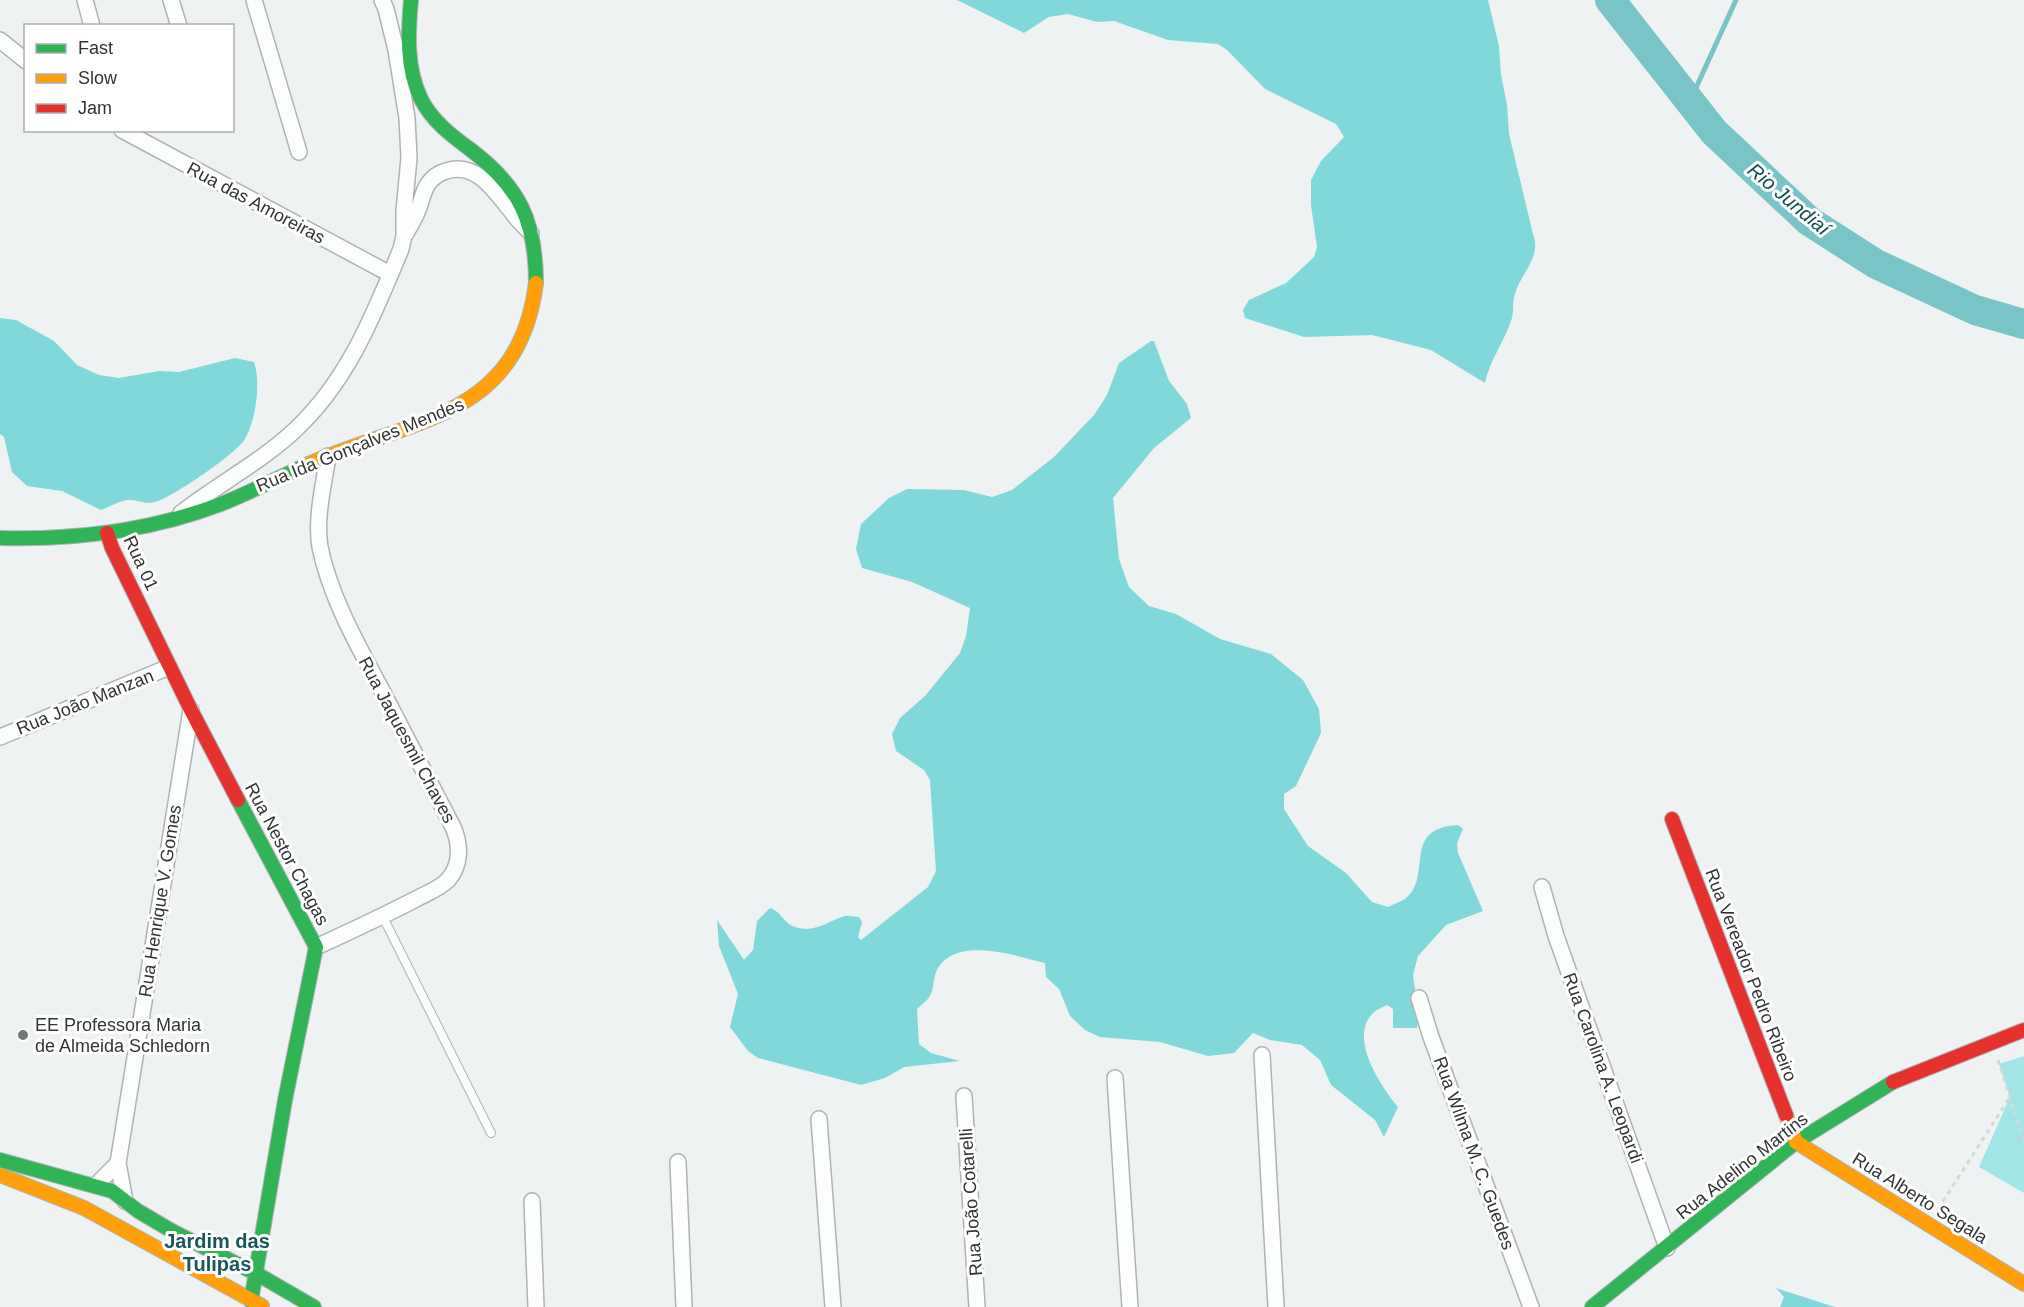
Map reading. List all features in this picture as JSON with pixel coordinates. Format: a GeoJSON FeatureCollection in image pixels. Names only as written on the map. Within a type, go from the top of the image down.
{"type":"FeatureCollection","features":[{"type":"Feature","properties":{"kind":"street"},"geometry":{"type":"LineString","coordinates":[[85,0],[91,24]]}},
{"type":"Feature","properties":{"kind":"street"},"geometry":{"type":"LineString","coordinates":[[171,0],[178,24]]}},
{"type":"Feature","properties":{"kind":"street"},"geometry":{"type":"LineString","coordinates":[[254,0],[299,152]]}},
{"type":"Feature","properties":{"kind":"street","name":"Rua Ida Gonçalves Mendes"},"geometry":{"type":"LineString","coordinates":[[382,0],[396,50],[407,118],[409,158],[404,236]]}},
{"type":"Feature","properties":{"kind":"street","name":"Rua Ida Gonçalves Mendes"},"geometry":{"type":"LineString","coordinates":[[0,538],[54,540],[107,533],[175,518],[219,505],[328,456],[464,404],[492,381],[514,352],[529,320],[536,282],[536,264],[531,233],[524,208],[502,177],[490,165],[456,140],[429,112],[416,84],[412,67],[409,30],[411,0]]}},
{"type":"Feature","properties":{"kind":"street"},"geometry":{"type":"LineString","coordinates":[[0,40],[24,59]]}},
{"type":"Feature","properties":{"kind":"street","name":"Rua das Amoreiras"},"geometry":{"type":"LineString","coordinates":[[137,135],[390,274]]}},
{"type":"Feature","properties":{"kind":"street","name":"Rua Ida Gonçalves Mendes"},"geometry":{"type":"LineString","coordinates":[[175,518],[295,430],[327,397],[365,332],[404,236],[419,209],[422,193],[429,182],[440,173],[452,169],[470,171],[480,177],[491,186],[531,233]]}},
{"type":"Feature","properties":{"kind":"street","name":"Rua Jaquesmil Chaves"},"geometry":{"type":"LineString","coordinates":[[316,947],[441,886],[457,862],[459,844],[453,828],[349,628],[331,581],[320,546],[328,456]]}},
{"type":"Feature","properties":{"kind":"street","name":"Rua 01"},"geometry":{"type":"LineString","coordinates":[[107,533],[142,609]]}},
{"type":"Feature","properties":{"kind":"street","name":"Rua Nestor Chagas"},"geometry":{"type":"LineString","coordinates":[[142,609],[191,710],[316,947],[285,1100],[257,1274],[257,1304]]}},
{"type":"Feature","properties":{"kind":"street","name":"Rua João Manzan"},"geometry":{"type":"LineString","coordinates":[[0,737],[169,667]]}},
{"type":"Feature","properties":{"kind":"street","name":"Rua Henrique V. Gomes"},"geometry":{"type":"LineString","coordinates":[[125,1201],[118,1162],[191,710]]}},
{"type":"Feature","properties":{"kind":"street","name":"Rua Vereador Pedro Ribeiro"},"geometry":{"type":"LineString","coordinates":[[1672,819],[1796,1143]]}},
{"type":"Feature","properties":{"kind":"street","name":"Rua Carolina A. Leopardi"},"geometry":{"type":"LineString","coordinates":[[1542,887],[1556,936],[1667,1248]]}},
{"type":"Feature","properties":{"kind":"street","name":"Rua Wilma M. C. Guedes"},"geometry":{"type":"LineString","coordinates":[[1419,998],[1431,1037],[1531,1307]]}},
{"type":"Feature","properties":{"kind":"street","name":"Rua Adelino Martins"},"geometry":{"type":"LineString","coordinates":[[1592,1307],[1796,1143],[1879,1089],[1904,1076],[2024,1030]]}},
{"type":"Feature","properties":{"kind":"street"},"geometry":{"type":"LineString","coordinates":[[1262,1055],[1276,1307]]}},
{"type":"Feature","properties":{"kind":"street"},"geometry":{"type":"LineString","coordinates":[[1116,1078],[1130,1307]]}},
{"type":"Feature","properties":{"kind":"street","name":"Rua João Cotarelli"},"geometry":{"type":"LineString","coordinates":[[964,1096],[978,1307]]}},
{"type":"Feature","properties":{"kind":"street"},"geometry":{"type":"LineString","coordinates":[[819,1119],[833,1307]]}},
{"type":"Feature","properties":{"kind":"street","name":"Rua Alberto Segala"},"geometry":{"type":"LineString","coordinates":[[1796,1143],[2024,1284]]}},
{"type":"Feature","properties":{"kind":"street"},"geometry":{"type":"LineString","coordinates":[[0,1160],[112,1191],[198,1246],[257,1274],[314,1307]]}},
{"type":"Feature","properties":{"kind":"street"},"geometry":{"type":"LineString","coordinates":[[84,1208],[87,1196],[118,1162]]}},
{"type":"Feature","properties":{"kind":"street"},"geometry":{"type":"LineString","coordinates":[[678,1162],[684,1307]]}},
{"type":"Feature","properties":{"kind":"street"},"geometry":{"type":"LineString","coordinates":[[0,1175],[84,1208],[257,1304]]}},
{"type":"Feature","properties":{"kind":"street"},"geometry":{"type":"LineString","coordinates":[[111,1222],[116,1222],[122,1214],[125,1201]]}},
{"type":"Feature","properties":{"kind":"street"},"geometry":{"type":"LineString","coordinates":[[532,1201],[536,1307]]}},
{"type":"Feature","properties":{"kind":"lane"},"geometry":{"type":"LineString","coordinates":[[383,916],[491,1133]]}},
{"type":"Feature","properties":{"kind":"path"},"geometry":{"type":"LineString","coordinates":[[1992,1042],[2024,1141]]}},
{"type":"Feature","properties":{"kind":"path"},"geometry":{"type":"LineString","coordinates":[[1928,1224],[2010,1096]]}},
{"type":"Feature","properties":{"kind":"shaded area"},"geometry":{"type":"Polygon","coordinates":[[[957,0],[1488,0],[1499,46],[1509,134],[1535,250],[1530,265],[1518,286],[1513,315],[1490,366],[1485,383],[1431,350],[1372,335],[1304,337],[1245,318],[1243,310],[1249,300],[1286,283],[1314,257],[1317,247],[1311,205],[1311,180],[1321,161],[1344,137],[1336,124],[1265,89],[1227,50],[1218,44],[1168,40],[1114,21],[1097,22],[1068,14],[1049,17],[1024,33],[957,0]]]}},
{"type":"Feature","properties":{"kind":"shaded area"},"geometry":{"type":"Polygon","coordinates":[[[0,318],[16,320],[54,341],[77,365],[99,375],[119,378],[159,371],[179,372],[235,358],[254,362],[257,390],[255,412],[249,431],[239,446],[218,464],[178,491],[154,502],[127,500],[101,510],[62,491],[27,486],[12,472],[4,437],[0,434],[0,318]]]}},
{"type":"Feature","properties":{"kind":"shaded area"},"geometry":{"type":"Polygon","coordinates":[[[1154,341],[1169,381],[1187,404],[1191,418],[1154,448],[1113,498],[1119,559],[1129,587],[1149,606],[1176,614],[1220,639],[1271,654],[1303,680],[1319,709],[1321,733],[1296,786],[1284,794],[1284,809],[1308,846],[1346,873],[1372,902],[1388,907],[1405,899],[1413,890],[1423,844],[1429,835],[1440,828],[1458,825],[1463,829],[1457,843],[1458,853],[1483,911],[1446,925],[1418,956],[1413,975],[1419,1015],[1417,1028],[1393,1028],[1393,1009],[1387,1005],[1374,1012],[1367,1022],[1364,1034],[1365,1048],[1383,1087],[1398,1107],[1384,1137],[1375,1120],[1331,1085],[1320,1060],[1302,1045],[1270,1040],[1253,1033],[1234,1053],[1208,1056],[1160,1042],[1100,1037],[1085,1030],[1070,1016],[1059,989],[1046,977],[1045,963],[1003,953],[971,951],[957,953],[946,959],[937,970],[930,996],[917,1009],[919,1044],[931,1053],[960,1061],[904,1067],[885,1078],[861,1085],[758,1058],[748,1051],[730,1027],[738,994],[719,946],[717,920],[744,960],[753,950],[757,921],[770,908],[791,925],[802,929],[815,928],[845,916],[859,917],[862,922],[858,937],[861,940],[928,887],[936,871],[930,780],[924,770],[896,751],[892,734],[900,718],[925,696],[960,653],[966,636],[970,608],[912,582],[862,568],[856,549],[861,524],[889,498],[907,489],[964,490],[992,497],[1012,490],[1054,457],[1094,415],[1107,395],[1119,363],[1154,341]]]}},
{"type":"Feature","properties":{"kind":"shaded area"},"geometry":{"type":"Polygon","coordinates":[[[2024,1056],[2024,1193],[1979,1167],[2010,1097],[1999,1064],[2024,1056]]]}},
{"type":"Feature","properties":{"kind":"shaded area"},"geometry":{"type":"Polygon","coordinates":[[[1776,1288],[1835,1307],[1780,1307],[1784,1297],[1776,1288]]]}},
{"type":"Feature","properties":{"kind":"waterway","name":"Rio Jundiaí"},"geometry":{"type":"LineString","coordinates":[[1610,0],[1714,132],[1809,221],[1876,264],[1975,310],[2024,324]]}},
{"type":"Feature","properties":{"kind":"waterway"},"geometry":{"type":"LineString","coordinates":[[1690,101],[1736,0]]}},
{"type":"Feature","properties":{"kind":"traffic: fast"},"geometry":{"type":"LineString","coordinates":[[411,0],[410,63],[421,99],[437,121],[488,164],[513,192],[522,208],[533,242],[536,283]]}},
{"type":"Feature","properties":{"kind":"traffic: fast"},"geometry":{"type":"LineString","coordinates":[[0,538],[84,535],[167,521],[221,504],[304,466]]}},
{"type":"Feature","properties":{"kind":"traffic: fast"},"geometry":{"type":"LineString","coordinates":[[238,800],[316,947],[285,1100],[251,1301]]}},
{"type":"Feature","properties":{"kind":"traffic: fast"},"geometry":{"type":"LineString","coordinates":[[1592,1307],[1796,1142],[1893,1082]]}},
{"type":"Feature","properties":{"kind":"traffic: fast"},"geometry":{"type":"LineString","coordinates":[[0,1160],[112,1191],[138,1211],[172,1231],[257,1274],[314,1307]]}},
{"type":"Feature","properties":{"kind":"traffic: slow"},"geometry":{"type":"LineString","coordinates":[[304,466],[418,424],[452,409],[482,389],[507,363],[525,329],[536,283]]}},
{"type":"Feature","properties":{"kind":"traffic: slow"},"geometry":{"type":"LineString","coordinates":[[1786,1115],[1796,1142],[2024,1284]]}},
{"type":"Feature","properties":{"kind":"traffic: slow"},"geometry":{"type":"LineString","coordinates":[[0,1175],[84,1208],[262,1306]]}},
{"type":"Feature","properties":{"kind":"traffic: jam"},"geometry":{"type":"LineString","coordinates":[[107,533],[112,548],[191,710],[238,800]]}},
{"type":"Feature","properties":{"kind":"traffic: jam"},"geometry":{"type":"LineString","coordinates":[[1672,819],[1786,1115]]}},
{"type":"Feature","properties":{"kind":"traffic: jam"},"geometry":{"type":"LineString","coordinates":[[1893,1082],[2024,1030]]}},
{"type":"Feature","properties":{"kind":"place","name":"EE Professora Maria de Almeida Schledorn"},"geometry":{"type":"Point","coordinates":[23,1035]}},
{"type":"Feature","properties":{"kind":"district","name":"Jardim das Tulipas"},"geometry":{"type":"Point","coordinates":[217,1252]}}]}
